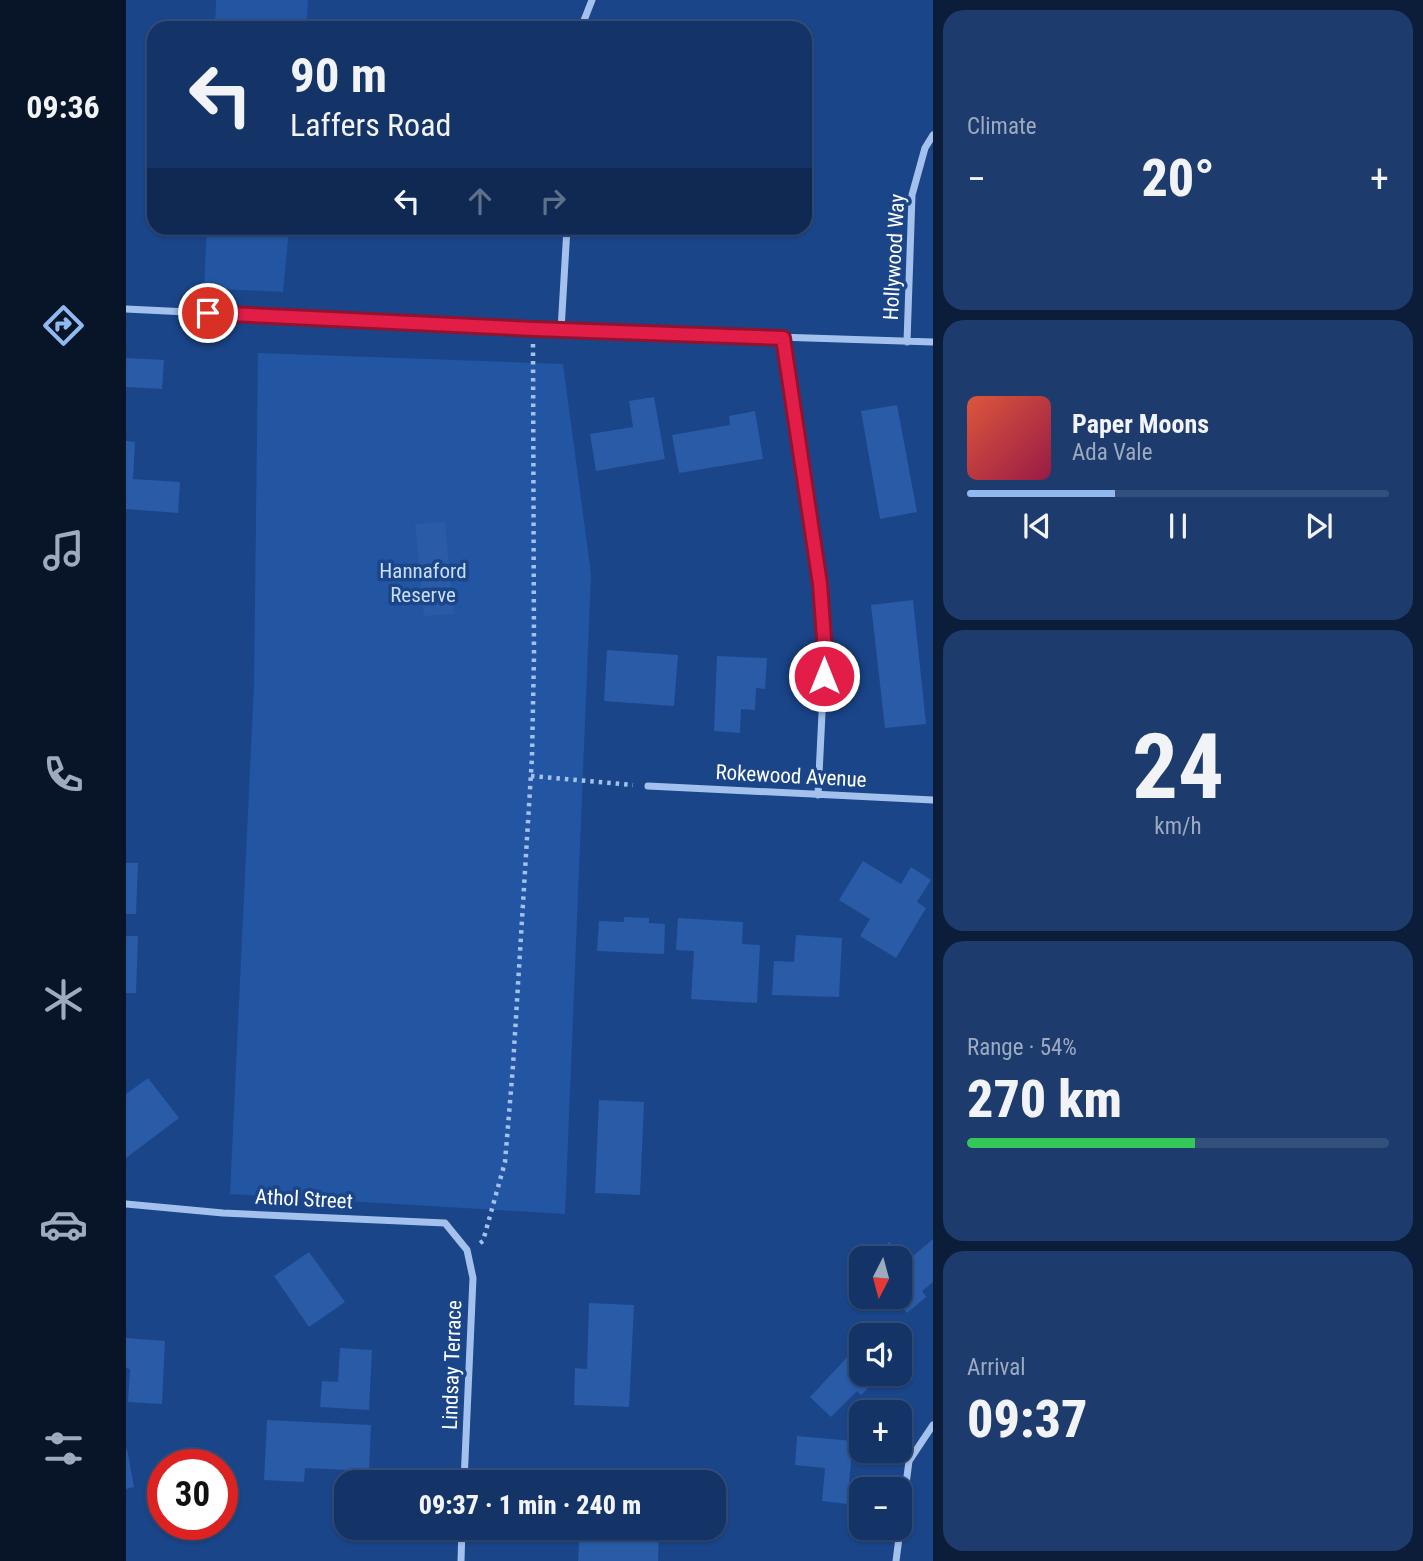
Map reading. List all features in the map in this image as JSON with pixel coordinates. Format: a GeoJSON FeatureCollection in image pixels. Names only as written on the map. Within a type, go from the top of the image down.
{"type":"FeatureCollection","features":[{"type":"Feature","properties":{"kind":"street"},"geometry":{"type":"LineString","coordinates":[[584,21],[592,0]]}},
{"type":"Feature","properties":{"kind":"street","name":"Hollywood Way"},"geometry":{"type":"LineString","coordinates":[[907,342],[912,195],[925,148],[933,135]]}},
{"type":"Feature","properties":{"kind":"street"},"geometry":{"type":"LineString","coordinates":[[561,330],[567,235]]}},
{"type":"Feature","properties":{"kind":"street"},"geometry":{"type":"LineString","coordinates":[[126,310],[534,329],[933,342]]}},
{"type":"Feature","properties":{"kind":"street"},"geometry":{"type":"LineString","coordinates":[[783,338],[821,598],[825,652],[818,795]]}},
{"type":"Feature","properties":{"kind":"street","name":"Rokewood Avenue"},"geometry":{"type":"LineString","coordinates":[[648,786],[933,800]]}},
{"type":"Feature","properties":{"kind":"street","name":"Athol Street"},"geometry":{"type":"LineString","coordinates":[[126,1204],[223,1213],[445,1223],[467,1250]]}},
{"type":"Feature","properties":{"kind":"street","name":"Lindsay Terrace"},"geometry":{"type":"LineString","coordinates":[[465,1470],[473,1278],[467,1250]]}},
{"type":"Feature","properties":{"kind":"street"},"geometry":{"type":"LineString","coordinates":[[896,1561],[909,1461],[933,1425]]}},
{"type":"Feature","properties":{"kind":"street"},"geometry":{"type":"LineString","coordinates":[[461,1561],[462,1540]]}},
{"type":"Feature","properties":{"kind":"path"},"geometry":{"type":"LineString","coordinates":[[467,1250],[484,1241],[505,1161],[513,1066],[531,776],[534,655],[534,329]]}},
{"type":"Feature","properties":{"kind":"path"},"geometry":{"type":"LineString","coordinates":[[531,776],[648,786]]}},
{"type":"Feature","properties":{"kind":"green space"},"geometry":{"type":"Polygon","coordinates":[[[216,0],[308,0],[306,21],[215,21],[216,0]]]}},
{"type":"Feature","properties":{"kind":"green space"},"geometry":{"type":"Polygon","coordinates":[[[207,235],[288,235],[283,292],[204,288],[207,235]]]}},
{"type":"Feature","properties":{"kind":"green space","name":"Hannaford Reserve"},"geometry":{"type":"Polygon","coordinates":[[[258,353],[563,364],[591,574],[565,1214],[230,1194],[254,685],[258,353]]]}},
{"type":"Feature","properties":{"kind":"building"},"geometry":{"type":"Polygon","coordinates":[[[126,358],[164,360],[162,389],[126,387],[126,358]]]}},
{"type":"Feature","properties":{"kind":"building"},"geometry":{"type":"Polygon","coordinates":[[[654,397],[665,459],[596,471],[590,434],[633,427],[629,401],[654,397]]]}},
{"type":"Feature","properties":{"kind":"building"},"geometry":{"type":"Polygon","coordinates":[[[897,405],[917,512],[880,519],[861,411],[897,405]]]}},
{"type":"Feature","properties":{"kind":"building"},"geometry":{"type":"Polygon","coordinates":[[[755,411],[763,459],[679,473],[672,435],[730,425],[729,416],[755,411]]]}},
{"type":"Feature","properties":{"kind":"building"},"geometry":{"type":"Polygon","coordinates":[[[126,441],[135,442],[133,479],[180,482],[178,513],[126,509],[126,441]]]}},
{"type":"Feature","properties":{"kind":"building"},"geometry":{"type":"Polygon","coordinates":[[[445,522],[454,614],[424,616],[415,524],[445,522]]]}},
{"type":"Feature","properties":{"kind":"building"},"geometry":{"type":"Polygon","coordinates":[[[913,600],[926,724],[885,728],[871,605],[913,600]]]}},
{"type":"Feature","properties":{"kind":"building"},"geometry":{"type":"Polygon","coordinates":[[[607,650],[678,655],[674,706],[604,701],[607,650]]]}},
{"type":"Feature","properties":{"kind":"building"},"geometry":{"type":"Polygon","coordinates":[[[717,656],[767,658],[765,689],[756,688],[755,710],[741,709],[740,733],[714,731],[717,656]]]}},
{"type":"Feature","properties":{"kind":"building"},"geometry":{"type":"Polygon","coordinates":[[[863,861],[901,884],[911,867],[931,880],[917,902],[926,908],[896,958],[860,936],[870,919],[839,900],[863,861]]]}},
{"type":"Feature","properties":{"kind":"building"},"geometry":{"type":"Polygon","coordinates":[[[126,863],[138,863],[136,914],[126,914],[126,863]]]}},
{"type":"Feature","properties":{"kind":"building"},"geometry":{"type":"Polygon","coordinates":[[[624,917],[649,918],[649,923],[665,924],[664,954],[597,951],[599,921],[624,922],[624,917]]]}},
{"type":"Feature","properties":{"kind":"building"},"geometry":{"type":"Polygon","coordinates":[[[678,918],[743,922],[742,944],[760,945],[757,1003],[691,999],[694,951],[676,950],[678,918]]]}},
{"type":"Feature","properties":{"kind":"building"},"geometry":{"type":"Polygon","coordinates":[[[796,935],[842,938],[839,997],[772,995],[774,961],[794,962],[796,935]]]}},
{"type":"Feature","properties":{"kind":"building"},"geometry":{"type":"Polygon","coordinates":[[[126,936],[138,936],[136,993],[126,993],[126,936]]]}},
{"type":"Feature","properties":{"kind":"building"},"geometry":{"type":"Polygon","coordinates":[[[148,1078],[179,1118],[126,1158],[126,1094],[148,1078]]]}},
{"type":"Feature","properties":{"kind":"building"},"geometry":{"type":"Polygon","coordinates":[[[599,1100],[644,1102],[640,1195],[595,1193],[599,1100]]]}},
{"type":"Feature","properties":{"kind":"building"},"geometry":{"type":"Polygon","coordinates":[[[933,1239],[933,1282],[922,1291],[926,1297],[912,1309],[912,1257],[933,1239]]]}},
{"type":"Feature","properties":{"kind":"building"},"geometry":{"type":"Polygon","coordinates":[[[309,1252],[345,1302],[309,1327],[274,1276],[309,1252]]]}},
{"type":"Feature","properties":{"kind":"building"},"geometry":{"type":"Polygon","coordinates":[[[589,1303],[634,1305],[629,1407],[574,1405],[575,1368],[587,1369],[589,1303]]]}},
{"type":"Feature","properties":{"kind":"building"},"geometry":{"type":"Polygon","coordinates":[[[126,1338],[165,1341],[162,1404],[128,1402],[130,1369],[126,1368],[126,1338]]]}},
{"type":"Feature","properties":{"kind":"building"},"geometry":{"type":"Polygon","coordinates":[[[340,1348],[372,1350],[369,1410],[320,1407],[322,1381],[338,1382],[340,1348]]]}},
{"type":"Feature","properties":{"kind":"building"},"geometry":{"type":"Polygon","coordinates":[[[849,1355],[849,1386],[870,1386],[861,1395],[857,1391],[831,1417],[810,1397],[849,1355]]]}},
{"type":"Feature","properties":{"kind":"building"},"geometry":{"type":"Polygon","coordinates":[[[267,1420],[371,1425],[369,1470],[305,1468],[304,1482],[264,1480],[267,1420]]]}},
{"type":"Feature","properties":{"kind":"building"},"geometry":{"type":"Polygon","coordinates":[[[797,1436],[849,1441],[851,1463],[847,1504],[822,1501],[825,1468],[795,1465],[797,1436]]]}},
{"type":"Feature","properties":{"kind":"building"},"geometry":{"type":"Polygon","coordinates":[[[126,1449],[134,1487],[126,1489],[126,1449]]]}},
{"type":"Feature","properties":{"kind":"building"},"geometry":{"type":"Polygon","coordinates":[[[579,1540],[659,1540],[658,1561],[578,1561],[579,1540]]]}},
{"type":"Feature","properties":{"kind":"route"},"geometry":{"type":"LineString","coordinates":[[208,313],[783,338],[820,584],[824,676]]}}]}
